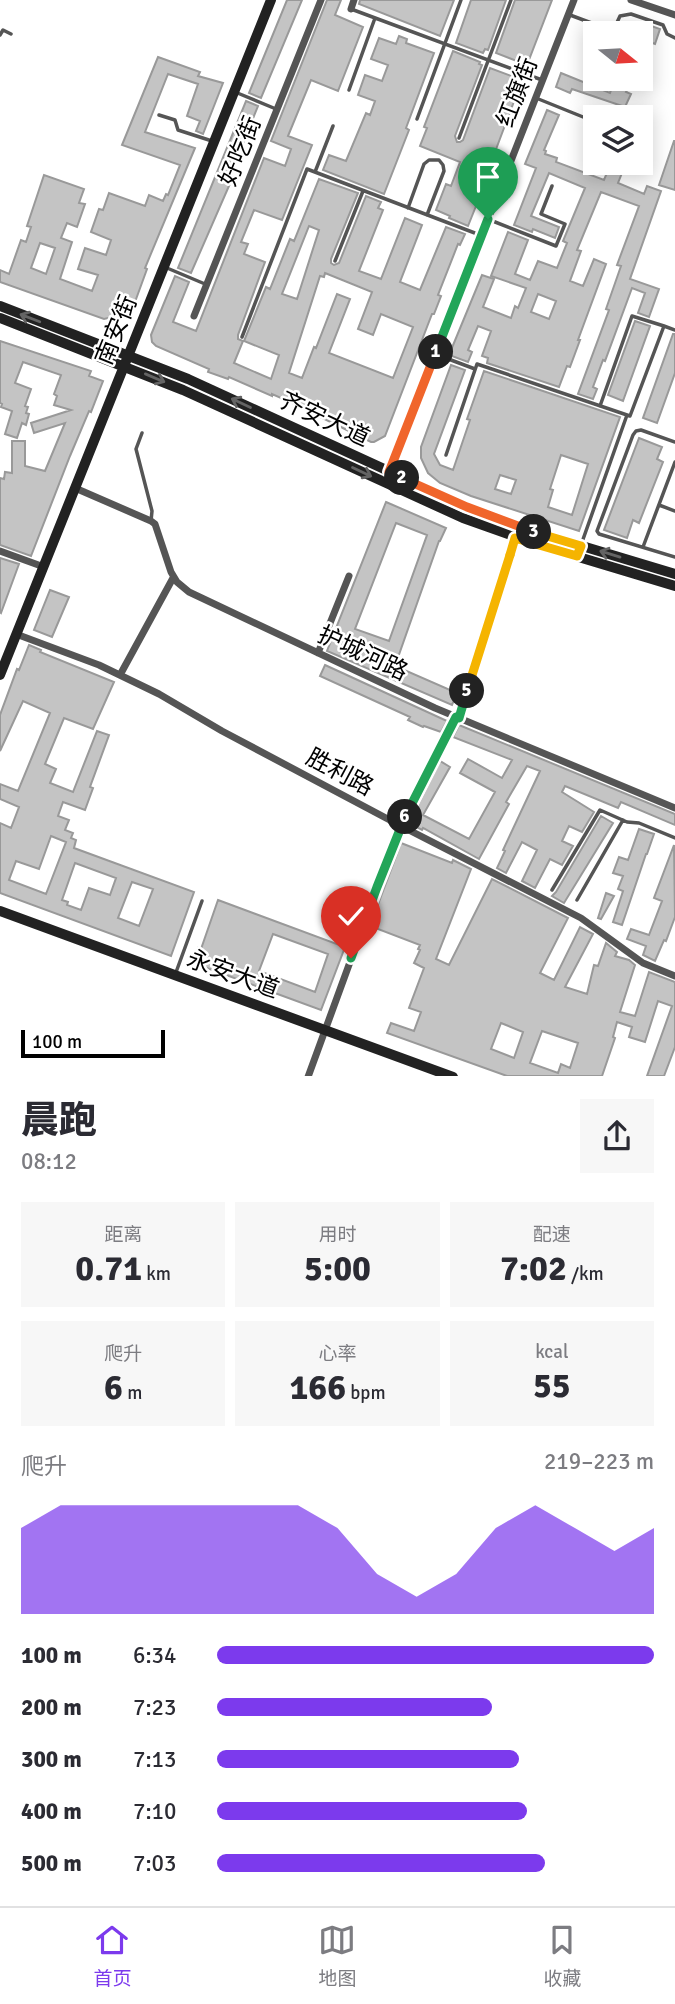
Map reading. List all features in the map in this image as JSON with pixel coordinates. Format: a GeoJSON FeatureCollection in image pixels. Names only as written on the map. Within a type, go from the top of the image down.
{"type":"FeatureCollection","features":[{"type":"Feature","properties":{"kind":"main road","name":"南安街"},"geometry":{"type":"LineString","coordinates":[[0,675],[271,0]]}},
{"type":"Feature","properties":{"kind":"main road","name":"齐安大道"},"geometry":{"type":"LineString","coordinates":[[0,306],[126,360],[438,507],[515,538],[673,573]]}},
{"type":"Feature","properties":{"kind":"main road","name":"齐安大道"},"geometry":{"type":"LineString","coordinates":[[0,318],[233,399],[493,517],[675,586]]}},
{"type":"Feature","properties":{"kind":"main road","name":"永安大道"},"geometry":{"type":"LineString","coordinates":[[0,911],[453,1076]]}},
{"type":"Feature","properties":{"kind":"street","name":"好吃街"},"geometry":{"type":"LineString","coordinates":[[194,316],[321,0]]}},
{"type":"Feature","properties":{"kind":"street"},"geometry":{"type":"LineString","coordinates":[[351,9],[354,0]]}},
{"type":"Feature","properties":{"kind":"street","name":"红旗街"},"geometry":{"type":"LineString","coordinates":[[389,472],[574,0]]}},
{"type":"Feature","properties":{"kind":"street"},"geometry":{"type":"LineString","coordinates":[[631,0],[675,15]]}},
{"type":"Feature","properties":{"kind":"street"},"geometry":{"type":"LineString","coordinates":[[75,488],[151,520],[155,524],[173,578],[120,675]]}},
{"type":"Feature","properties":{"kind":"street"},"geometry":{"type":"LineString","coordinates":[[308,1076],[401,827],[458,718],[515,538]]}},
{"type":"Feature","properties":{"kind":"street"},"geometry":{"type":"LineString","coordinates":[[0,551],[44,567]]}},
{"type":"Feature","properties":{"kind":"street"},"geometry":{"type":"LineString","coordinates":[[318,653],[349,576]]}},
{"type":"Feature","properties":{"kind":"street","name":"护城河路"},"geometry":{"type":"LineString","coordinates":[[173,578],[189,592],[458,718],[675,808]]}},
{"type":"Feature","properties":{"kind":"street","name":"胜利路"},"geometry":{"type":"LineString","coordinates":[[16,634],[72,654],[159,694],[401,827],[581,918],[643,963],[675,976]]}},
{"type":"Feature","properties":{"kind":"lane"},"geometry":{"type":"LineString","coordinates":[[417,119],[461,0]]}},
{"type":"Feature","properties":{"kind":"lane"},"geometry":{"type":"LineString","coordinates":[[460,138],[511,0]]}},
{"type":"Feature","properties":{"kind":"lane"},"geometry":{"type":"LineString","coordinates":[[351,9],[542,80]]}},
{"type":"Feature","properties":{"kind":"lane"},"geometry":{"type":"LineString","coordinates":[[568,14],[613,31],[620,16],[631,14],[663,25],[669,36],[675,38]]}},
{"type":"Feature","properties":{"kind":"lane"},"geometry":{"type":"LineString","coordinates":[[349,90],[375,18]]}},
{"type":"Feature","properties":{"kind":"lane"},"geometry":{"type":"LineString","coordinates":[[0,35],[3,30],[11,34]]}},
{"type":"Feature","properties":{"kind":"lane"},"geometry":{"type":"LineString","coordinates":[[234,92],[278,110]]}},
{"type":"Feature","properties":{"kind":"lane"},"geometry":{"type":"LineString","coordinates":[[536,98],[583,115]]}},
{"type":"Feature","properties":{"kind":"lane"},"geometry":{"type":"LineString","coordinates":[[159,115],[174,120],[178,130],[214,142]]}},
{"type":"Feature","properties":{"kind":"lane"},"geometry":{"type":"LineString","coordinates":[[314,172],[333,126]]}},
{"type":"Feature","properties":{"kind":"lane"},"geometry":{"type":"LineString","coordinates":[[408,208],[424,164],[436,159],[441,162],[444,171],[428,215]]}},
{"type":"Feature","properties":{"kind":"lane"},"geometry":{"type":"LineString","coordinates":[[242,337],[307,169],[481,236]]}},
{"type":"Feature","properties":{"kind":"lane"},"geometry":{"type":"LineString","coordinates":[[488,219],[556,246],[565,224],[541,214],[552,186]]}},
{"type":"Feature","properties":{"kind":"lane"},"geometry":{"type":"LineString","coordinates":[[335,261],[363,191]]}},
{"type":"Feature","properties":{"kind":"lane"},"geometry":{"type":"LineString","coordinates":[[164,267],[207,285]]}},
{"type":"Feature","properties":{"kind":"lane"},"geometry":{"type":"LineString","coordinates":[[600,406],[632,316],[675,330]]}},
{"type":"Feature","properties":{"kind":"lane"},"geometry":{"type":"LineString","coordinates":[[446,455],[477,364],[631,416],[664,326]]}},
{"type":"Feature","properties":{"kind":"lane"},"geometry":{"type":"LineString","coordinates":[[435,354],[475,369]]}},
{"type":"Feature","properties":{"kind":"lane"},"geometry":{"type":"LineString","coordinates":[[579,551],[626,415]]}},
{"type":"Feature","properties":{"kind":"lane"},"geometry":{"type":"LineString","coordinates":[[673,573],[675,558],[599,534],[597,531],[636,431],[641,430],[675,442]]}},
{"type":"Feature","properties":{"kind":"lane"},"geometry":{"type":"LineString","coordinates":[[142,433],[136,449],[152,510],[151,520]]}},
{"type":"Feature","properties":{"kind":"lane"},"geometry":{"type":"LineString","coordinates":[[643,547],[675,462]]}},
{"type":"Feature","properties":{"kind":"lane"},"geometry":{"type":"LineString","coordinates":[[659,505],[675,511]]}},
{"type":"Feature","properties":{"kind":"lane"},"geometry":{"type":"LineString","coordinates":[[552,890],[600,810],[623,820],[639,822],[675,838]]}},
{"type":"Feature","properties":{"kind":"lane"},"geometry":{"type":"LineString","coordinates":[[577,900],[623,820]]}},
{"type":"Feature","properties":{"kind":"lane"},"geometry":{"type":"LineString","coordinates":[[175,975],[202,901]]}},
{"type":"Feature","properties":{"kind":"building"},"geometry":{"type":"Polygon","coordinates":[[[287,0],[302,0],[261,98],[249,93],[287,0]]]}},
{"type":"Feature","properties":{"kind":"building"},"geometry":{"type":"Polygon","coordinates":[[[327,0],[341,0],[335,15],[363,27],[338,91],[311,80],[288,136],[312,145],[282,220],[254,210],[241,242],[248,244],[244,254],[265,262],[238,335],[238,339],[243,341],[234,363],[271,379],[279,355],[244,341],[266,287],[270,289],[290,239],[294,241],[319,179],[358,193],[331,259],[334,265],[339,263],[366,196],[381,202],[378,208],[383,210],[359,271],[381,279],[405,218],[422,225],[400,282],[420,290],[446,227],[465,234],[460,245],[458,244],[438,295],[441,296],[385,436],[374,442],[272,394],[208,372],[209,369],[152,342],[151,335],[175,276],[189,282],[173,322],[196,331],[264,158],[285,166],[291,149],[271,141],[327,0]],[[309,226],[282,294],[297,299],[319,230],[309,226]],[[325,273],[324,277],[320,276],[289,373],[302,378],[337,294],[350,299],[329,353],[393,378],[413,327],[381,314],[373,335],[358,329],[372,292],[325,273]]]}},
{"type":"Feature","properties":{"kind":"building"},"geometry":{"type":"Polygon","coordinates":[[[360,0],[454,0],[440,36],[359,4],[360,0]]]}},
{"type":"Feature","properties":{"kind":"building"},"geometry":{"type":"Polygon","coordinates":[[[471,0],[506,0],[488,50],[485,49],[483,53],[456,43],[471,0]]]}},
{"type":"Feature","properties":{"kind":"building"},"geometry":{"type":"Polygon","coordinates":[[[515,0],[552,0],[527,65],[496,53],[515,0]]]}},
{"type":"Feature","properties":{"kind":"building"},"geometry":{"type":"Polygon","coordinates":[[[653,27],[660,29],[655,44],[653,43],[653,27]]]}},
{"type":"Feature","properties":{"kind":"building"},"geometry":{"type":"Polygon","coordinates":[[[399,36],[407,39],[406,43],[434,53],[406,128],[409,130],[384,194],[323,170],[329,155],[346,161],[366,113],[370,115],[375,101],[358,95],[365,75],[382,81],[388,65],[371,59],[379,38],[396,44],[399,36]]]}},
{"type":"Feature","properties":{"kind":"building"},"geometry":{"type":"Polygon","coordinates":[[[453,51],[482,65],[455,136],[457,142],[463,140],[490,68],[522,80],[468,226],[436,210],[446,184],[451,186],[460,162],[420,146],[427,128],[424,127],[453,51]]]}},
{"type":"Feature","properties":{"kind":"building"},"geometry":{"type":"Polygon","coordinates":[[[158,57],[200,72],[198,76],[223,83],[203,134],[196,131],[200,121],[187,116],[198,84],[168,74],[145,132],[195,148],[145,268],[147,269],[131,313],[104,319],[0,282],[0,270],[9,274],[21,240],[26,242],[31,227],[27,226],[44,175],[84,189],[79,203],[85,204],[77,227],[67,223],[61,238],[72,242],[60,279],[92,291],[98,275],[78,269],[85,248],[106,255],[111,240],[91,232],[99,209],[103,210],[109,193],[145,206],[149,195],[163,201],[180,165],[122,145],[158,57]],[[40,243],[31,268],[46,274],[55,248],[40,243]]]}},
{"type":"Feature","properties":{"kind":"building"},"geometry":{"type":"Polygon","coordinates":[[[561,73],[583,82],[583,91],[626,91],[631,94],[626,105],[619,105],[572,89],[570,93],[556,87],[561,73]]]}},
{"type":"Feature","properties":{"kind":"building"},"geometry":{"type":"Polygon","coordinates":[[[246,101],[258,106],[229,178],[232,179],[191,273],[178,268],[246,101]]]}},
{"type":"Feature","properties":{"kind":"building"},"geometry":{"type":"Polygon","coordinates":[[[547,110],[559,115],[544,150],[545,154],[557,158],[556,162],[583,172],[583,175],[604,180],[606,175],[621,175],[618,183],[644,194],[647,186],[661,191],[630,279],[659,289],[649,317],[638,313],[645,293],[632,288],[593,387],[597,389],[593,399],[578,394],[609,310],[606,309],[621,266],[617,265],[639,206],[601,192],[577,250],[581,251],[570,281],[583,286],[594,259],[606,264],[570,367],[567,366],[559,387],[487,363],[488,358],[482,356],[491,331],[478,326],[468,350],[472,352],[468,362],[449,355],[482,275],[494,279],[483,307],[511,318],[515,306],[518,308],[526,288],[491,276],[508,232],[528,240],[515,274],[530,280],[538,261],[557,268],[567,243],[563,241],[585,188],[549,173],[531,216],[559,227],[555,238],[514,225],[536,168],[525,164],[547,110]],[[538,294],[531,312],[549,319],[556,301],[538,294]]]}},
{"type":"Feature","properties":{"kind":"building"},"geometry":{"type":"Polygon","coordinates":[[[675,141],[675,190],[659,185],[675,141]]]}},
{"type":"Feature","properties":{"kind":"building"},"geometry":{"type":"Polygon","coordinates":[[[635,321],[650,326],[623,401],[608,395],[635,321]]]}},
{"type":"Feature","properties":{"kind":"building"},"geometry":{"type":"Polygon","coordinates":[[[673,334],[675,373],[657,423],[643,418],[673,334]]]}},
{"type":"Feature","properties":{"kind":"building"},"geometry":{"type":"Polygon","coordinates":[[[0,341],[91,371],[89,376],[103,381],[31,556],[0,545],[0,478],[4,479],[5,472],[12,473],[12,441],[25,441],[25,466],[45,471],[65,423],[34,433],[31,423],[71,410],[54,405],[57,396],[54,394],[61,375],[23,362],[15,383],[31,389],[25,406],[28,407],[26,413],[29,414],[26,425],[22,423],[17,438],[5,434],[12,411],[1,407],[0,403],[0,341]]]}},
{"type":"Feature","properties":{"kind":"building"},"geometry":{"type":"Polygon","coordinates":[[[451,365],[465,370],[434,454],[440,465],[453,470],[484,371],[620,417],[579,531],[471,496],[440,483],[428,473],[421,458],[421,447],[451,365]],[[561,455],[550,489],[553,490],[548,507],[572,515],[588,464],[561,455]],[[500,475],[495,489],[511,494],[516,480],[500,475]]]}},
{"type":"Feature","properties":{"kind":"building"},"geometry":{"type":"Polygon","coordinates":[[[639,438],[662,447],[657,459],[663,462],[639,523],[633,520],[627,538],[604,530],[639,438]]]}},
{"type":"Feature","properties":{"kind":"building"},"geometry":{"type":"Polygon","coordinates":[[[386,502],[446,528],[395,666],[457,693],[452,705],[327,651],[386,502]],[[396,523],[355,629],[389,641],[427,535],[396,523]]]}},
{"type":"Feature","properties":{"kind":"building"},"geometry":{"type":"Polygon","coordinates":[[[0,558],[19,564],[1,613],[0,612],[0,558]]]}},
{"type":"Feature","properties":{"kind":"building"},"geometry":{"type":"Polygon","coordinates":[[[50,590],[69,597],[52,637],[34,630],[50,590]]]}},
{"type":"Feature","properties":{"kind":"building"},"geometry":{"type":"Polygon","coordinates":[[[29,645],[114,682],[93,729],[64,718],[45,764],[56,769],[50,783],[73,792],[97,731],[109,735],[90,787],[93,788],[85,810],[63,802],[58,816],[69,820],[65,830],[73,833],[71,838],[76,840],[74,848],[194,892],[171,956],[0,893],[0,823],[11,828],[19,807],[0,799],[0,784],[18,791],[50,713],[23,701],[0,751],[0,715],[17,669],[19,670],[29,645]],[[51,836],[39,869],[16,861],[9,880],[46,894],[66,842],[51,836]],[[75,863],[62,900],[81,910],[89,888],[110,895],[116,878],[75,863]],[[132,882],[118,918],[139,926],[153,889],[132,882]]]}},
{"type":"Feature","properties":{"kind":"building"},"geometry":{"type":"Polygon","coordinates":[[[325,665],[447,721],[441,732],[423,727],[408,720],[410,717],[320,676],[325,665]]]}},
{"type":"Feature","properties":{"kind":"building"},"geometry":{"type":"Polygon","coordinates":[[[459,725],[675,814],[675,825],[621,802],[618,808],[565,786],[562,792],[594,812],[582,832],[569,826],[562,841],[573,846],[562,865],[550,859],[535,888],[522,881],[537,850],[522,842],[506,873],[497,868],[540,771],[527,766],[506,802],[509,804],[479,859],[409,823],[440,761],[450,767],[423,815],[469,839],[495,792],[460,773],[468,759],[502,778],[512,760],[453,737],[459,725]]]}},
{"type":"Feature","properties":{"kind":"building"},"geometry":{"type":"Polygon","coordinates":[[[601,816],[613,823],[564,903],[552,896],[601,816]]]}},
{"type":"Feature","properties":{"kind":"building"},"geometry":{"type":"Polygon","coordinates":[[[639,829],[654,834],[622,925],[613,922],[623,891],[618,889],[623,876],[613,873],[619,857],[628,860],[639,829]]]}},
{"type":"Feature","properties":{"kind":"building"},"geometry":{"type":"Polygon","coordinates":[[[401,843],[452,863],[453,860],[471,869],[436,959],[449,965],[492,879],[568,918],[540,973],[554,980],[580,927],[593,934],[565,987],[587,994],[594,965],[598,966],[606,943],[617,952],[615,956],[635,965],[620,1012],[635,1016],[649,972],[675,982],[675,1047],[664,1076],[647,1076],[672,1006],[658,1001],[645,1042],[629,1037],[632,1027],[617,1022],[613,1037],[615,1038],[602,1076],[507,1076],[387,1033],[391,1023],[414,1031],[421,1012],[409,1008],[424,968],[414,963],[420,945],[370,926],[401,843]],[[501,1023],[491,1049],[514,1058],[523,1032],[501,1023]],[[542,1031],[530,1063],[558,1073],[561,1064],[570,1068],[578,1043],[542,1031]]]}},
{"type":"Feature","properties":{"kind":"building"},"geometry":{"type":"Polygon","coordinates":[[[674,845],[675,917],[655,961],[643,955],[646,946],[627,939],[631,929],[649,935],[662,901],[654,898],[674,845]]]}},
{"type":"Feature","properties":{"kind":"building"},"geometry":{"type":"Polygon","coordinates":[[[606,893],[614,896],[601,919],[598,918],[606,893]]]}},
{"type":"Feature","properties":{"kind":"building"},"geometry":{"type":"Polygon","coordinates":[[[218,900],[345,947],[321,1010],[207,968],[206,970],[192,965],[198,948],[201,949],[218,900]],[[273,934],[259,971],[315,992],[328,954],[273,934]]]}},
{"type":"Feature","properties":{"kind":"route"},"geometry":{"type":"LineString","coordinates":[[351,958],[407,812],[456,717],[459,718],[515,538],[577,556],[581,546],[467,507],[389,472],[488,219]]}}]}
